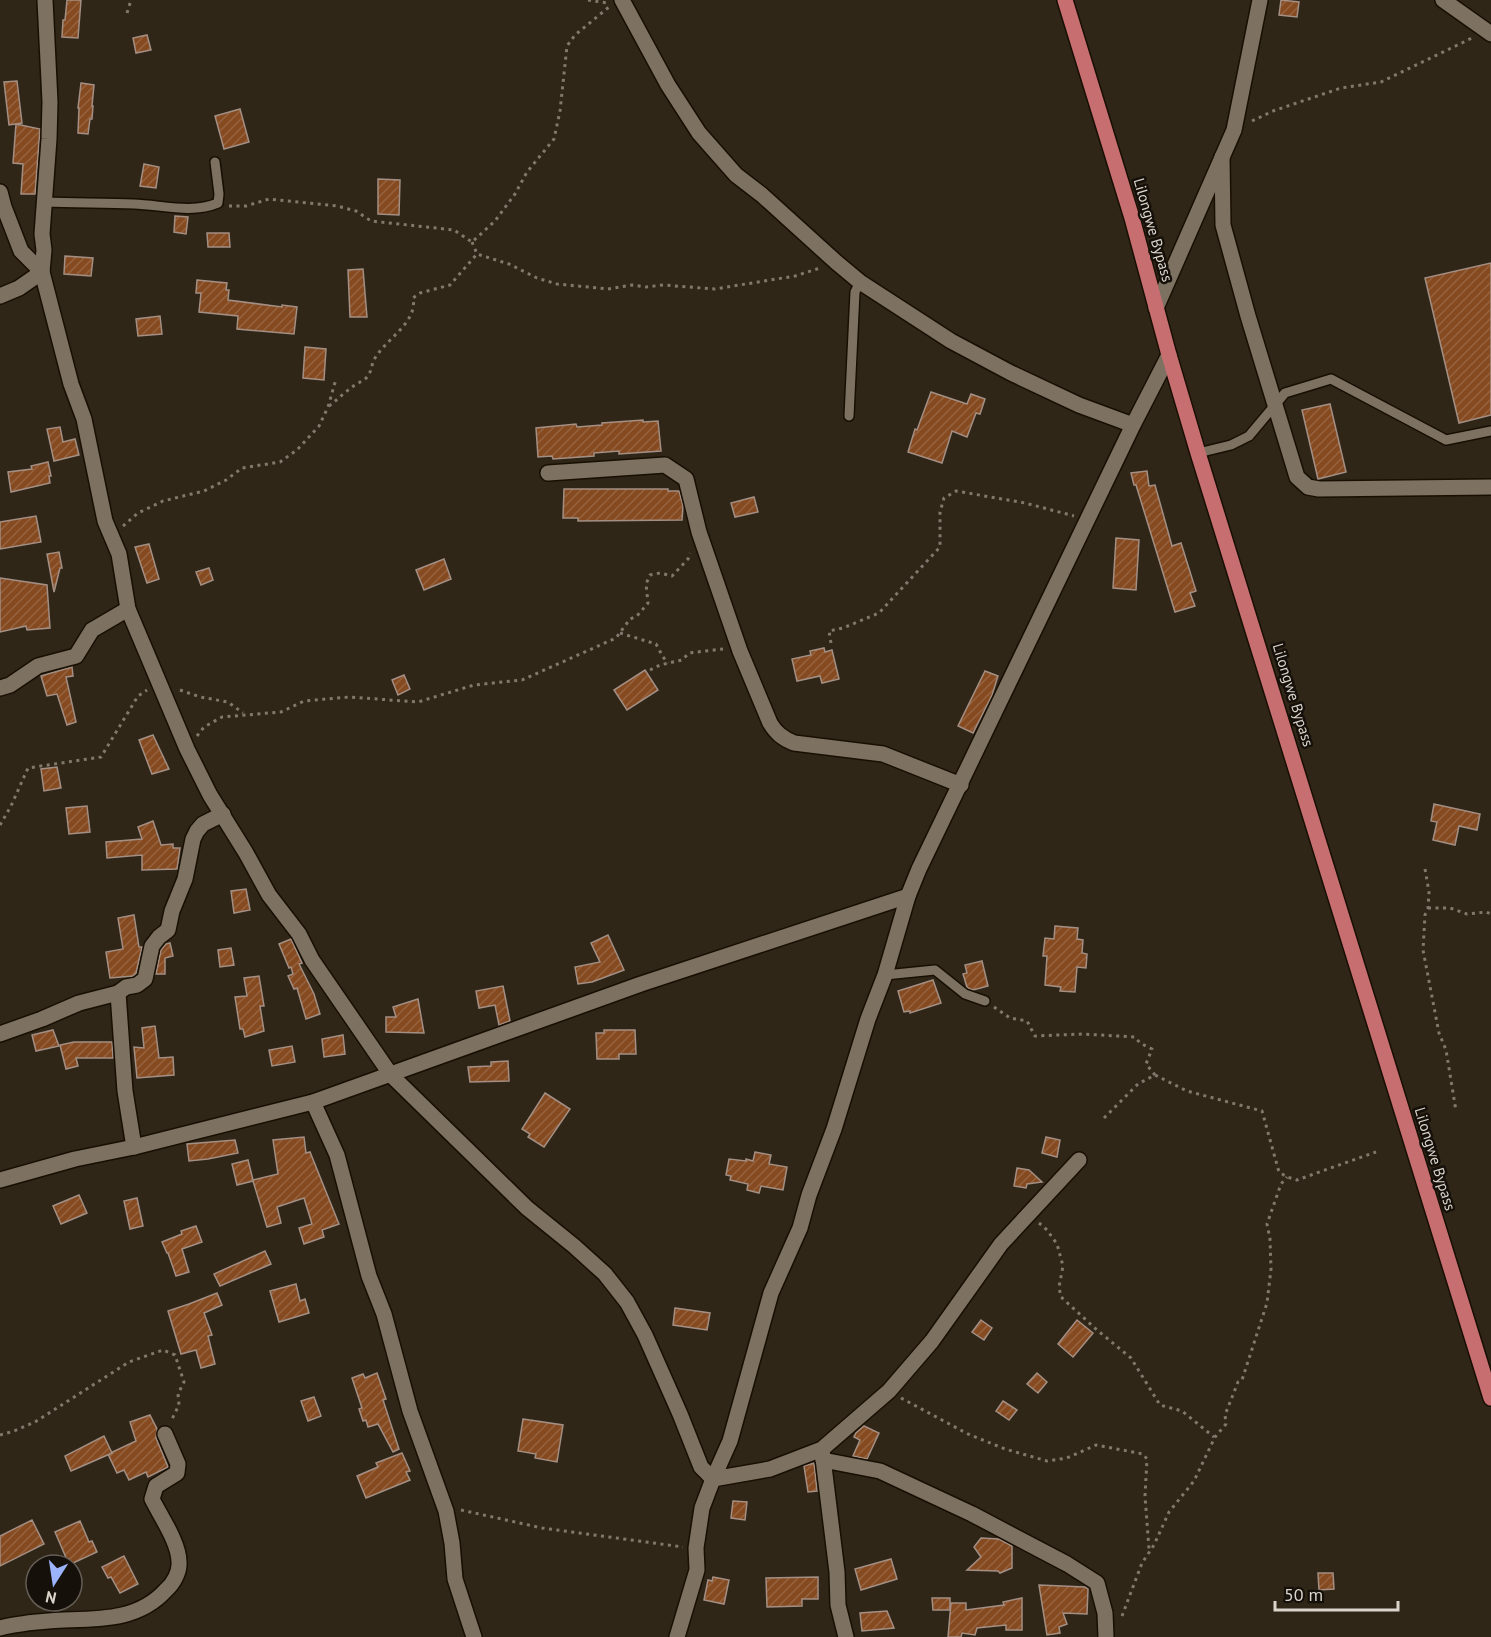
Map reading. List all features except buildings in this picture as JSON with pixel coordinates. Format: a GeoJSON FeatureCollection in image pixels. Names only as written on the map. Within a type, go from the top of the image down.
{"type":"FeatureCollection","features":[{"type":"Feature","properties":{"kind":"main road","name":"Lilongwe Bypass"},"geometry":{"type":"LineString","coordinates":[[1065,0],[1132,218],[1198,453],[1487,1374],[1491,1398]]}},
{"type":"Feature","properties":{"kind":"street"},"geometry":{"type":"LineString","coordinates":[[45,0],[50,139],[42,234],[44,250],[42,272],[71,384],[84,419],[105,521],[119,554],[128,609],[187,749],[210,795],[269,895],[299,934],[312,960],[391,1075],[527,1208],[605,1274],[627,1302],[680,1414],[701,1467],[713,1479]]}},
{"type":"Feature","properties":{"kind":"street"},"geometry":{"type":"LineString","coordinates":[[1156,308],[1234,130],[1260,0]]}},
{"type":"Feature","properties":{"kind":"street"},"geometry":{"type":"LineString","coordinates":[[1443,0],[1489,32]]}},
{"type":"Feature","properties":{"kind":"street"},"geometry":{"type":"LineString","coordinates":[[617,2],[699,133],[736,175],[762,195],[836,262],[861,282],[951,341],[1079,405],[1133,425]]}},
{"type":"Feature","properties":{"kind":"street"},"geometry":{"type":"LineString","coordinates":[[1222,157],[1223,225],[1297,477],[1308,487],[1319,489],[1491,487]]}},
{"type":"Feature","properties":{"kind":"street"},"geometry":{"type":"LineString","coordinates":[[0,192],[21,251],[42,272]]}},
{"type":"Feature","properties":{"kind":"street"},"geometry":{"type":"LineString","coordinates":[[0,296],[19,288],[42,272]]}},
{"type":"Feature","properties":{"kind":"street"},"geometry":{"type":"LineString","coordinates":[[677,1637],[697,1570],[696,1548],[702,1508],[730,1441],[771,1293],[800,1228],[868,1019],[885,975],[908,897],[919,869],[1169,355]]}},
{"type":"Feature","properties":{"kind":"street"},"geometry":{"type":"LineString","coordinates":[[548,473],[665,465],[686,479],[699,532],[740,651],[775,732],[783,739],[794,743],[884,754],[961,785]]}},
{"type":"Feature","properties":{"kind":"street"},"geometry":{"type":"LineString","coordinates":[[0,688],[10,685],[38,666],[76,656],[92,630],[128,609]]}},
{"type":"Feature","properties":{"kind":"street"},"geometry":{"type":"LineString","coordinates":[[0,1034],[79,1003],[118,993],[145,979],[152,946],[168,930],[172,911],[185,879],[197,831],[204,824],[223,814]]}},
{"type":"Feature","properties":{"kind":"street"},"geometry":{"type":"LineString","coordinates":[[0,1180],[75,1159],[134,1147],[313,1102],[641,984],[908,897]]}},
{"type":"Feature","properties":{"kind":"street"},"geometry":{"type":"LineString","coordinates":[[118,993],[125,1091],[134,1147]]}},
{"type":"Feature","properties":{"kind":"street"},"geometry":{"type":"LineString","coordinates":[[313,1102],[337,1155],[369,1276],[384,1314],[410,1411],[446,1511],[455,1579],[474,1637]]}},
{"type":"Feature","properties":{"kind":"street"},"geometry":{"type":"LineString","coordinates":[[713,1479],[770,1469],[823,1455],[889,1391],[932,1341],[1001,1244],[1079,1160]]}},
{"type":"Feature","properties":{"kind":"street"},"geometry":{"type":"LineString","coordinates":[[0,1628],[63,1620],[88,1621],[112,1618],[140,1610],[158,1600],[172,1584],[180,1564],[177,1549],[152,1499],[156,1486],[177,1473],[178,1464],[165,1434]]}},
{"type":"Feature","properties":{"kind":"street"},"geometry":{"type":"LineString","coordinates":[[823,1455],[837,1572],[838,1605],[846,1637]]}},
{"type":"Feature","properties":{"kind":"street"},"geometry":{"type":"LineString","coordinates":[[823,1455],[880,1471],[972,1514],[1067,1564],[1097,1583],[1105,1613],[1106,1637]]}},
{"type":"Feature","properties":{"kind":"lane"},"geometry":{"type":"LineString","coordinates":[[45,202],[207,208],[218,203],[215,162]]}},
{"type":"Feature","properties":{"kind":"lane"},"geometry":{"type":"LineString","coordinates":[[849,416],[855,292],[861,282]]}},
{"type":"Feature","properties":{"kind":"lane"},"geometry":{"type":"LineString","coordinates":[[1198,453],[1231,446],[1249,436],[1285,393],[1331,379],[1446,440],[1491,431]]}},
{"type":"Feature","properties":{"kind":"lane"},"geometry":{"type":"LineString","coordinates":[[885,975],[935,970],[965,994],[985,1001]]}},
{"type":"Feature","properties":{"kind":"path"},"geometry":{"type":"LineString","coordinates":[[128,13],[131,0]]}},
{"type":"Feature","properties":{"kind":"path"},"geometry":{"type":"LineString","coordinates":[[472,242],[495,221],[527,172],[554,139],[560,111],[567,46],[575,35],[617,2]]}},
{"type":"Feature","properties":{"kind":"path"},"geometry":{"type":"LineString","coordinates":[[1234,130],[1274,111],[1341,88],[1381,82],[1489,32]]}},
{"type":"Feature","properties":{"kind":"path"},"geometry":{"type":"LineString","coordinates":[[218,203],[226,206],[246,206],[269,200],[337,206],[356,211],[371,220],[454,230],[472,242],[477,254]]}},
{"type":"Feature","properties":{"kind":"path"},"geometry":{"type":"LineString","coordinates":[[477,254],[509,264],[537,278],[557,284],[608,289],[632,285],[716,289],[795,276],[836,262]]}},
{"type":"Feature","properties":{"kind":"path"},"geometry":{"type":"LineString","coordinates":[[328,407],[365,379],[372,369],[374,360],[389,340],[405,326],[414,305],[413,298],[420,293],[450,285],[477,254]]}},
{"type":"Feature","properties":{"kind":"path"},"geometry":{"type":"LineString","coordinates":[[110,537],[138,513],[163,501],[204,491],[226,480],[242,468],[280,462],[297,450],[319,426],[328,407],[336,379]]}},
{"type":"Feature","properties":{"kind":"path"},"geometry":{"type":"LineString","coordinates":[[831,643],[829,631],[843,628],[879,613],[940,547],[940,512],[944,498],[956,491],[1026,503],[1088,520]]}},
{"type":"Feature","properties":{"kind":"path"},"geometry":{"type":"LineString","coordinates":[[187,749],[204,727],[222,717],[281,712],[304,701],[350,697],[418,702],[474,685],[522,680],[616,638],[630,618],[637,616],[648,603],[646,584],[650,575],[660,573],[672,576],[688,559],[699,532]]}},
{"type":"Feature","properties":{"kind":"path"},"geometry":{"type":"LineString","coordinates":[[620,633],[656,644],[668,663]]}},
{"type":"Feature","properties":{"kind":"path"},"geometry":{"type":"LineString","coordinates":[[650,670],[682,660],[689,653],[726,648],[740,651]]}},
{"type":"Feature","properties":{"kind":"path"},"geometry":{"type":"LineString","coordinates":[[0,825],[28,768],[100,757],[138,696],[160,685],[200,697],[228,702],[244,715]]}},
{"type":"Feature","properties":{"kind":"path"},"geometry":{"type":"LineString","coordinates":[[1425,869],[1429,892],[1423,950],[1439,1033],[1446,1050],[1456,1112]]}},
{"type":"Feature","properties":{"kind":"path"},"geometry":{"type":"LineString","coordinates":[[1428,908],[1450,908],[1467,914],[1486,912],[1491,914]]}},
{"type":"Feature","properties":{"kind":"path"},"geometry":{"type":"LineString","coordinates":[[985,1001],[1011,1018],[1027,1021],[1035,1036],[1082,1034],[1135,1037],[1140,1043],[1152,1049],[1146,1064],[1155,1075],[1187,1091],[1262,1111],[1279,1172],[1287,1177],[1297,1180],[1376,1152]]}},
{"type":"Feature","properties":{"kind":"path"},"geometry":{"type":"LineString","coordinates":[[1104,1118],[1138,1084],[1155,1075]]}},
{"type":"Feature","properties":{"kind":"path"},"geometry":{"type":"LineString","coordinates":[[1121,1618],[1142,1563],[1154,1545],[1169,1512],[1194,1481],[1215,1437],[1226,1424],[1225,1416],[1238,1382],[1242,1380],[1266,1303],[1271,1269],[1267,1224],[1281,1184],[1287,1177]]}},
{"type":"Feature","properties":{"kind":"path"},"geometry":{"type":"LineString","coordinates":[[1029,1214],[1047,1230],[1057,1244],[1063,1266],[1059,1287],[1061,1297],[1131,1358],[1160,1405],[1182,1411],[1215,1437]]}},
{"type":"Feature","properties":{"kind":"path"},"geometry":{"type":"LineString","coordinates":[[0,1435],[35,1422],[129,1362],[163,1350],[175,1355],[184,1382],[178,1394],[179,1405],[165,1434]]}},
{"type":"Feature","properties":{"kind":"path"},"geometry":{"type":"LineString","coordinates":[[889,1391],[968,1434],[1005,1449],[1047,1461],[1067,1458],[1096,1445],[1143,1454],[1147,1459],[1145,1496],[1149,1551]]}},
{"type":"Feature","properties":{"kind":"path"},"geometry":{"type":"LineString","coordinates":[[446,1511],[460,1510],[542,1528],[696,1548]]}}]}
